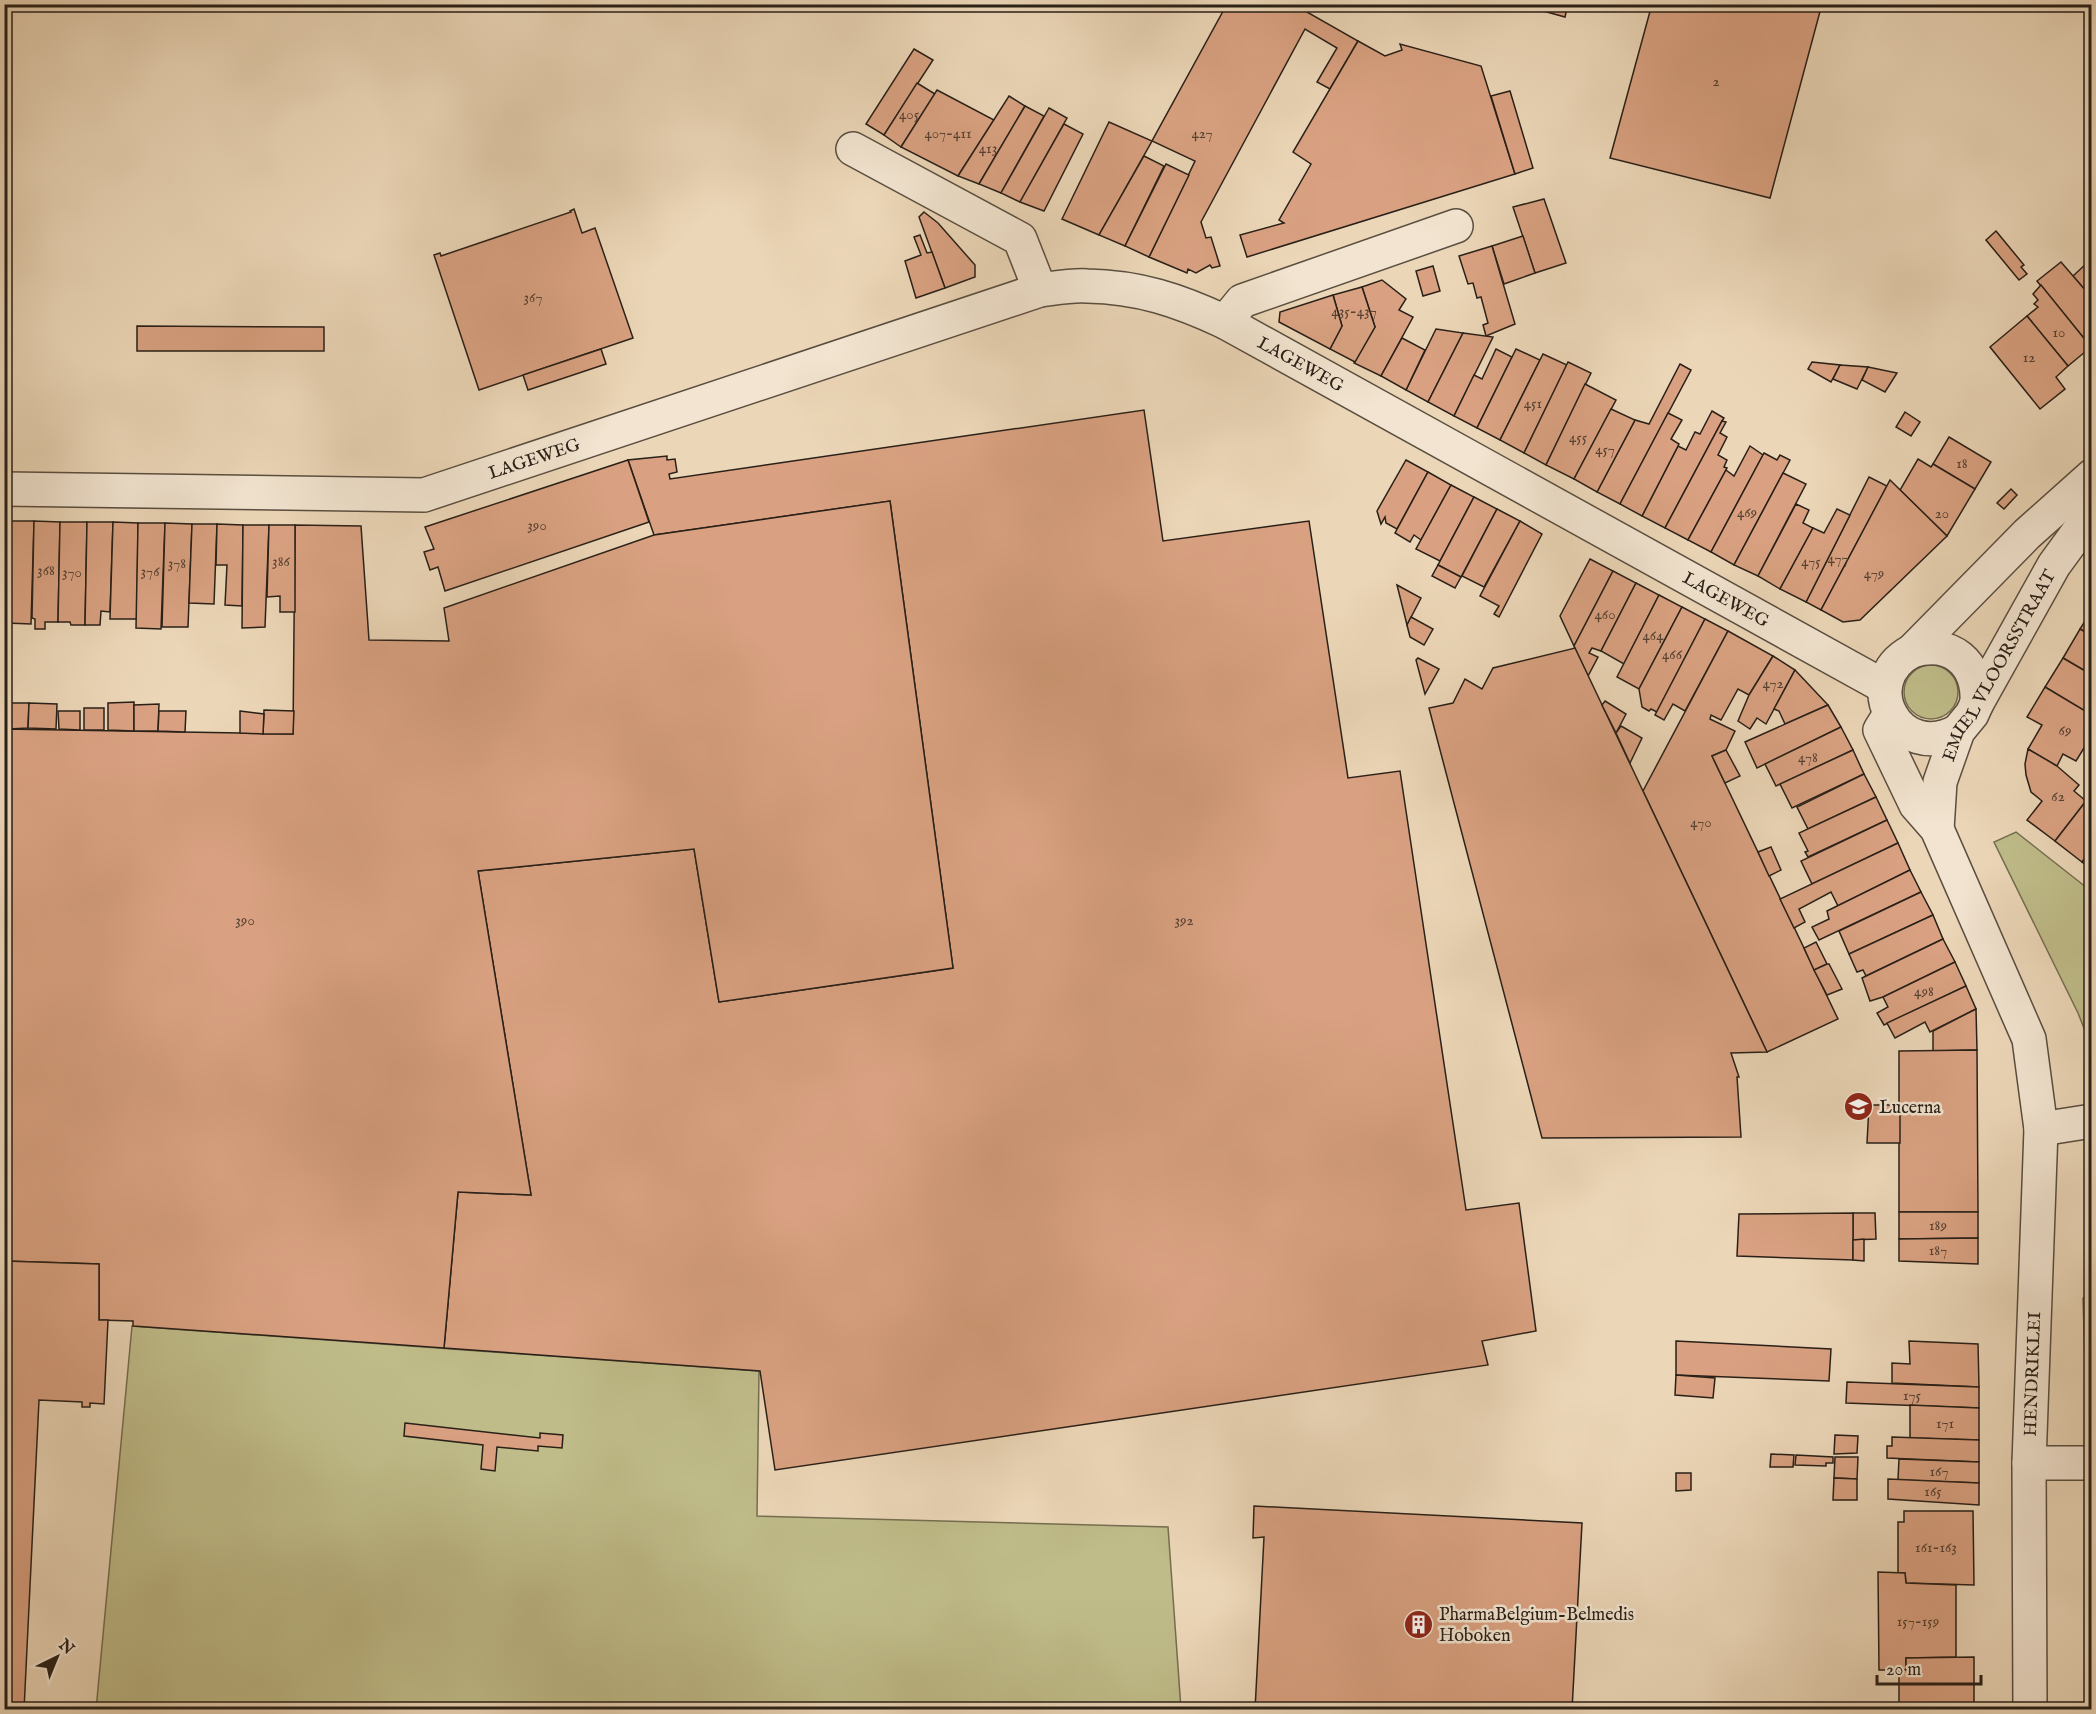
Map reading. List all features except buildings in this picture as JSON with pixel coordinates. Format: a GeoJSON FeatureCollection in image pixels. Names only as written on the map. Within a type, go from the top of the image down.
{"type":"FeatureCollection","features":[{"type":"Feature","properties":{"kind":"street"},"geometry":{"type":"LineString","coordinates":[[854,149],[1020,239],[1041,290]]}},
{"type":"Feature","properties":{"kind":"street"},"geometry":{"type":"LineString","coordinates":[[1225,322],[1242,301],[1456,226]]}},
{"type":"Feature","properties":{"kind":"street","name":"LAGEWEG"},"geometry":{"type":"LineString","coordinates":[[4,489],[424,495],[1041,290],[1085,285],[1122,288],[1151,293],[1185,303],[1225,322],[1887,701]]}},
{"type":"Feature","properties":{"kind":"street"},"geometry":{"type":"LineString","coordinates":[[1912,651],[2027,534],[2091,476]]}},
{"type":"Feature","properties":{"kind":"street","name":"EMIEL VLOORSSTRAAT"},"geometry":{"type":"LineString","coordinates":[[1937,829],[1940,782],[1958,731],[1972,714],[2054,565],[2091,513]]}},
{"type":"Feature","properties":{"kind":"street"},"geometry":{"type":"LineString","coordinates":[[1937,829],[1916,805],[1880,730],[1887,701],[1890,672],[1905,654],[1912,651],[1922,648],[1942,648],[1951,651],[1970,668],[1975,678],[1977,703]]}},
{"type":"Feature","properties":{"kind":"street"},"geometry":{"type":"LineString","coordinates":[[1887,701],[1906,732],[1927,739],[1940,739],[1958,731]]}},
{"type":"Feature","properties":{"kind":"street","name":"HENDRIKLEI"},"geometry":{"type":"LineString","coordinates":[[1937,829],[2029,1039],[2041,1129],[2029,1463],[2030,1710]]}},
{"type":"Feature","properties":{"kind":"street"},"geometry":{"type":"LineString","coordinates":[[2041,1129],[2091,1121]]}},
{"type":"Feature","properties":{"kind":"street"},"geometry":{"type":"LineString","coordinates":[[2029,1463],[2091,1463]]}},
{"type":"Feature","properties":{"kind":"shaded area"},"geometry":{"type":"Polygon","coordinates":[[[1931,665],[1941,667],[1950,673],[1956,682],[1958,692],[1956,702],[1950,711],[1941,717],[1931,719],[1921,717],[1912,711],[1906,702],[1904,692],[1906,682],[1912,673],[1921,667],[1931,665]]]}},
{"type":"Feature","properties":{"kind":"shaded area"},"geometry":{"type":"Polygon","coordinates":[[[2016,832],[2091,891],[2091,1046],[2078,1013],[1994,842],[2016,832]]]}},
{"type":"Feature","properties":{"kind":"shaded area"},"geometry":{"type":"Polygon","coordinates":[[[2091,1292],[2092,1427],[2087,1427],[2083,1298],[2091,1292]]]}},
{"type":"Feature","properties":{"kind":"shaded area"},"geometry":{"type":"Polygon","coordinates":[[[132,1326],[759,1371],[757,1516],[1168,1527],[1181,1709],[96,1710],[132,1326]]]}},
{"type":"Feature","properties":{"kind":"place","name":"Lucerna"},"geometry":{"type":"Point","coordinates":[1858,1107]}},
{"type":"Feature","properties":{"kind":"place","name":"PharmaBelgium-Belmedis Hoboken"},"geometry":{"type":"Point","coordinates":[1418,1624]}}]}
